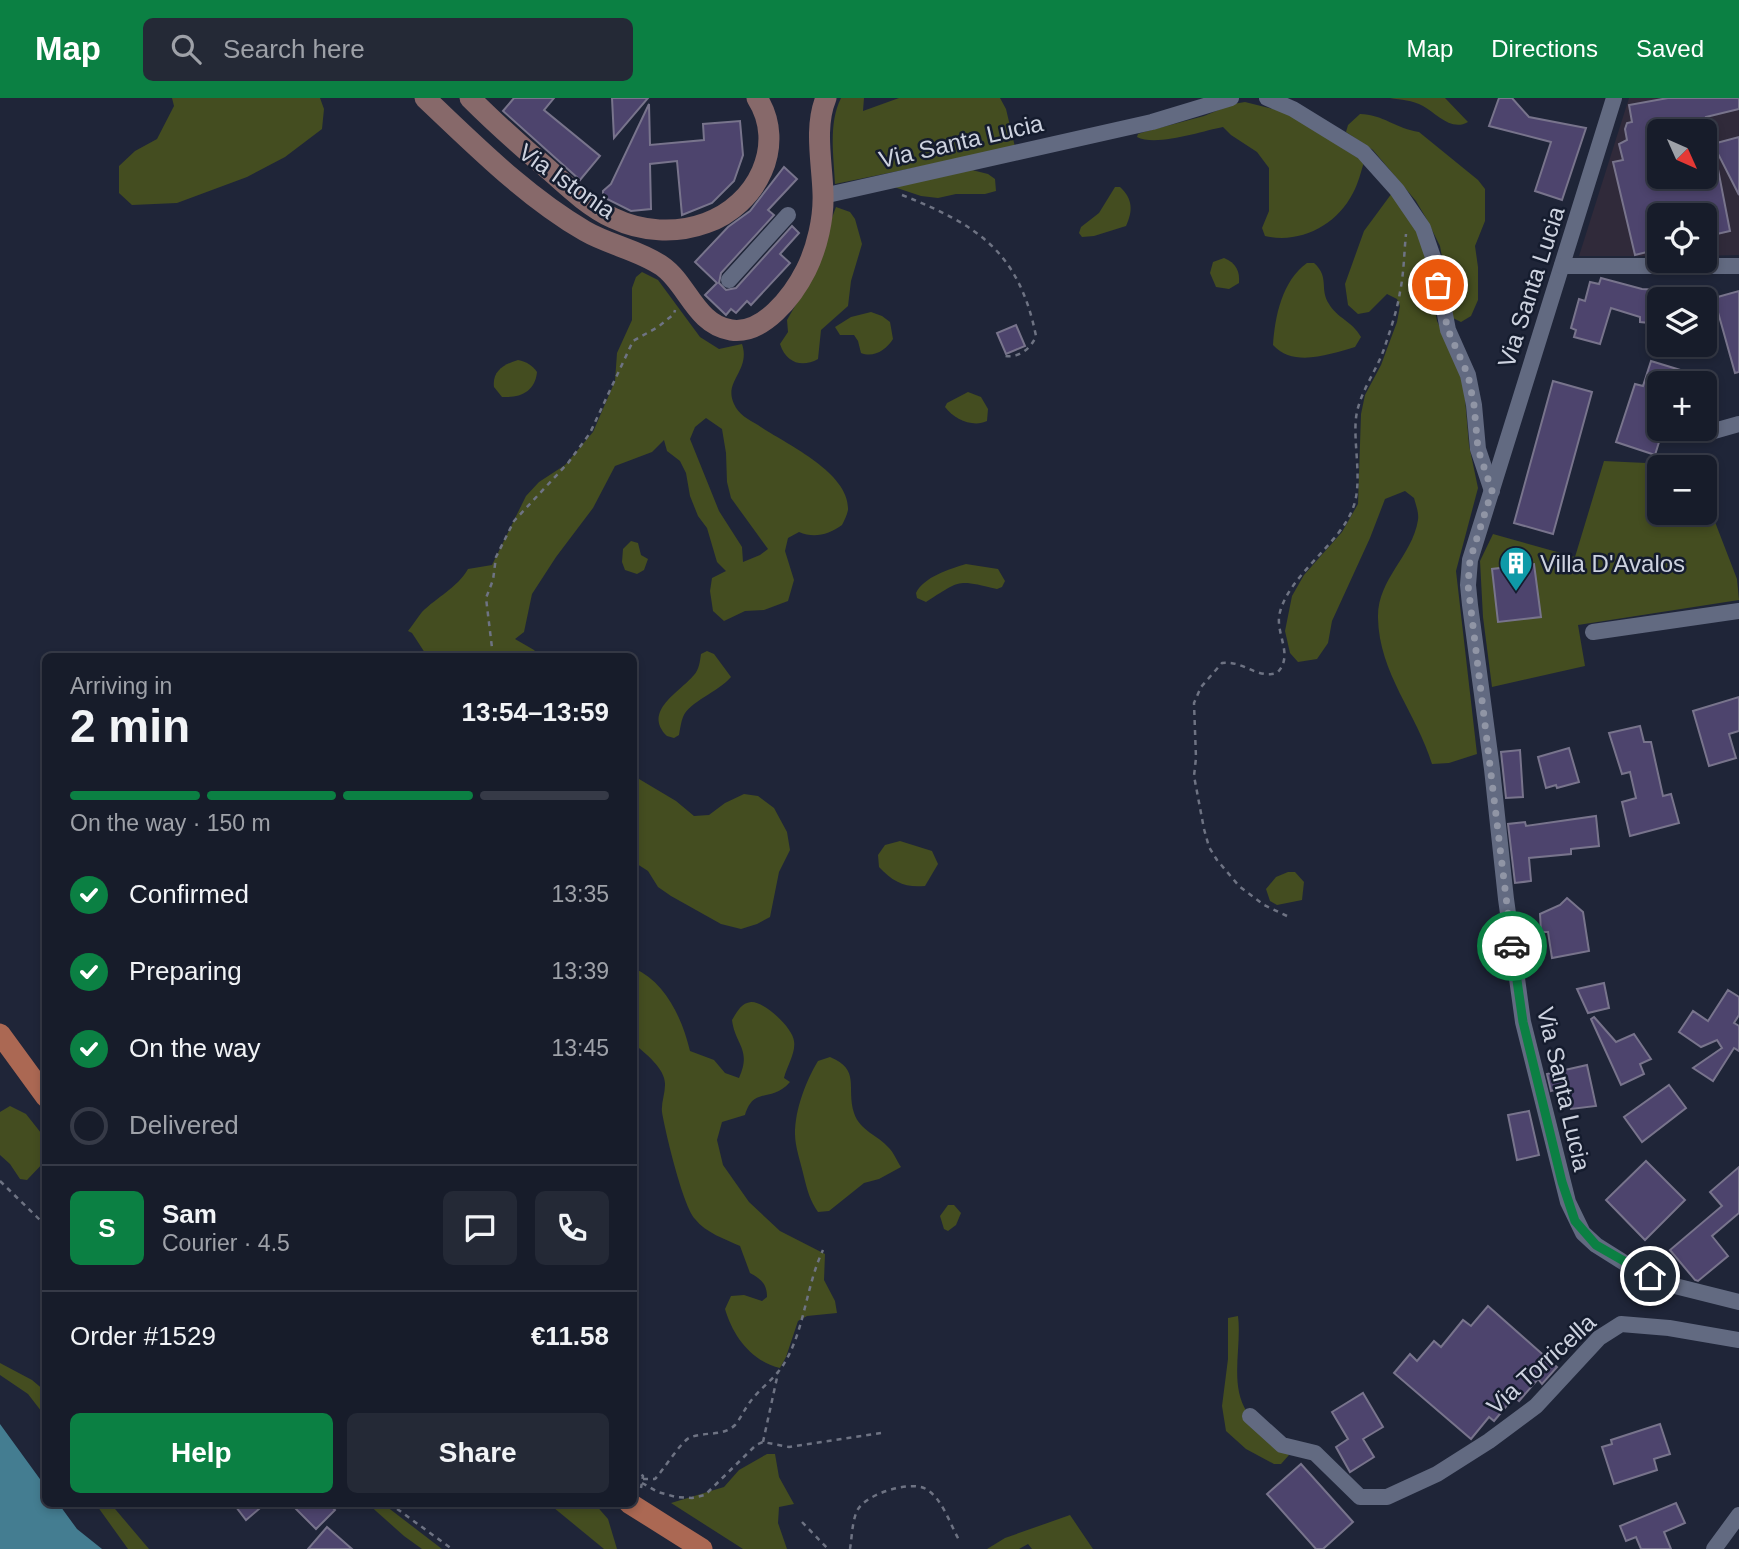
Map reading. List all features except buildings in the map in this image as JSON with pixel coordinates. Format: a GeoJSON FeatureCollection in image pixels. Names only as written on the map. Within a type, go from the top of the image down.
{"type":"FeatureCollection","features":[{"type":"Feature","properties":{"kind":"main road"},"geometry":{"type":"LineString","coordinates":[[0,1034],[42,1092]]}},
{"type":"Feature","properties":{"kind":"main road"},"geometry":{"type":"LineString","coordinates":[[635,1507],[702,1549]]}},
{"type":"Feature","properties":{"kind":"street","name":"Via Istonia"},"geometry":{"type":"LineString","coordinates":[[425,98],[510,176],[548,206],[585,231],[664,267],[703,314],[716,324],[731,330],[752,327],[762,322],[789,296],[806,271],[821,220],[823,196],[820,125],[826,98]]}},
{"type":"Feature","properties":{"kind":"street"},"geometry":{"type":"LineString","coordinates":[[470,98],[526,150],[593,206],[613,218],[634,225],[669,230],[710,222],[739,202],[756,181],[769,154],[771,140],[766,117],[757,98]]}},
{"type":"Feature","properties":{"kind":"street","name":"Via Santa Lucia"},"geometry":{"type":"LineString","coordinates":[[823,196],[1152,122],[1231,98]]}},
{"type":"Feature","properties":{"kind":"street","name":"Via Santa Lucia"},"geometry":{"type":"LineString","coordinates":[[1267,98],[1293,108],[1363,152],[1412,210],[1423,228],[1435,263],[1448,330],[1468,375],[1478,449],[1492,491]]}},
{"type":"Feature","properties":{"kind":"street","name":"Via Santa Lucia"},"geometry":{"type":"LineString","coordinates":[[1614,98],[1470,560],[1470,605],[1523,1022],[1575,1221],[1596,1245],[1631,1267],[1671,1285],[1739,1302]]}},
{"type":"Feature","properties":{"kind":"street"},"geometry":{"type":"LineString","coordinates":[[729,280],[788,215]]}},
{"type":"Feature","properties":{"kind":"street"},"geometry":{"type":"LineString","coordinates":[[1562,266],[1739,266]]}},
{"type":"Feature","properties":{"kind":"street"},"geometry":{"type":"LineString","coordinates":[[1717,430],[1739,424]]}},
{"type":"Feature","properties":{"kind":"street"},"geometry":{"type":"LineString","coordinates":[[1593,632],[1739,611]]}},
{"type":"Feature","properties":{"kind":"street","name":"Via Torricella"},"geometry":{"type":"LineString","coordinates":[[1250,1416],[1282,1445],[1315,1453],[1360,1497],[1387,1497],[1437,1474],[1489,1441],[1536,1406],[1599,1338],[1621,1324],[1669,1328],[1739,1340]]}},
{"type":"Feature","properties":{"kind":"street"},"geometry":{"type":"LineString","coordinates":[[1714,1549],[1739,1515]]}},
{"type":"Feature","properties":{"kind":"path"},"geometry":{"type":"LineString","coordinates":[[883,182],[888,188],[942,212],[970,229],[1000,253],[1012,268],[1028,302],[1036,336],[1028,350],[1014,356],[1002,355]]}},
{"type":"Feature","properties":{"kind":"path"},"geometry":{"type":"LineString","coordinates":[[1287,916],[1264,905],[1239,887],[1209,847],[1194,776],[1194,703],[1201,687],[1223,663],[1237,662],[1264,675],[1277,673],[1282,668],[1285,652],[1279,613],[1291,590],[1353,508],[1357,462],[1356,418],[1360,400],[1385,348],[1396,310],[1412,210]]}},
{"type":"Feature","properties":{"kind":"path"},"geometry":{"type":"LineString","coordinates":[[493,653],[486,598],[493,580],[496,557],[514,521],[568,463],[590,433],[634,341],[674,314],[676,305]]}},
{"type":"Feature","properties":{"kind":"path"},"geometry":{"type":"LineString","coordinates":[[0,1181],[42,1222]]}},
{"type":"Feature","properties":{"kind":"path"},"geometry":{"type":"LineString","coordinates":[[642,1481],[655,1479],[685,1440],[704,1434],[726,1432],[734,1426],[749,1403],[779,1371],[786,1362],[814,1269],[823,1250]]}},
{"type":"Feature","properties":{"kind":"path"},"geometry":{"type":"LineString","coordinates":[[763,1442],[779,1371]]}},
{"type":"Feature","properties":{"kind":"path"},"geometry":{"type":"LineString","coordinates":[[642,1481],[658,1492],[692,1498],[705,1495],[763,1442],[789,1447],[881,1433]]}},
{"type":"Feature","properties":{"kind":"path"},"geometry":{"type":"LineString","coordinates":[[637,1471],[643,1476],[642,1481]]}},
{"type":"Feature","properties":{"kind":"path"},"geometry":{"type":"LineString","coordinates":[[850,1549],[858,1509],[870,1498],[914,1485],[927,1489],[935,1497],[959,1539]]}},
{"type":"Feature","properties":{"kind":"path"},"geometry":{"type":"LineString","coordinates":[[394,1507],[452,1549]]}},
{"type":"Feature","properties":{"kind":"path"},"geometry":{"type":"LineString","coordinates":[[802,1522],[828,1549]]}},
{"type":"Feature","properties":{"kind":"shaded area"},"geometry":{"type":"Polygon","coordinates":[[[1629,98],[1739,98],[1739,255],[1717,256],[1717,203],[1647,203],[1647,256],[1579,256],[1629,98]]]}},
{"type":"Feature","properties":{"kind":"green space"},"geometry":{"type":"Polygon","coordinates":[[[172,98],[320,98],[324,109],[322,129],[285,157],[247,177],[177,203],[132,205],[119,193],[119,166],[135,151],[157,139],[174,106],[172,98]]]}},
{"type":"Feature","properties":{"kind":"green space"},"geometry":{"type":"Polygon","coordinates":[[[841,98],[864,98],[863,111],[899,98],[1000,98],[1006,109],[1015,147],[835,184],[833,130],[841,98]]]}},
{"type":"Feature","properties":{"kind":"green space"},"geometry":{"type":"Polygon","coordinates":[[[1390,98],[1445,98],[1468,122],[1456,125],[1419,104],[1390,98]]]}},
{"type":"Feature","properties":{"kind":"green space"},"geometry":{"type":"Polygon","coordinates":[[[1245,102],[1289,113],[1364,162],[1358,182],[1346,205],[1316,230],[1291,237],[1265,236],[1262,228],[1269,211],[1269,168],[1257,152],[1223,127],[1167,139],[1145,140],[1137,137],[1144,132],[1245,102]]]}},
{"type":"Feature","properties":{"kind":"green space"},"geometry":{"type":"Polygon","coordinates":[[[1360,114],[1375,116],[1419,132],[1478,180],[1485,189],[1485,221],[1475,246],[1478,300],[1471,316],[1461,322],[1453,318],[1440,246],[1416,201],[1373,150],[1346,132],[1348,125],[1360,114]]]}},
{"type":"Feature","properties":{"kind":"green space"},"geometry":{"type":"Polygon","coordinates":[[[972,170],[988,174],[995,179],[996,191],[938,198],[921,196],[894,187],[972,170]]]}},
{"type":"Feature","properties":{"kind":"green space"},"geometry":{"type":"Polygon","coordinates":[[[1115,187],[1120,187],[1129,201],[1131,210],[1126,226],[1082,237],[1079,233],[1081,227],[1099,213],[1115,187]]]}},
{"type":"Feature","properties":{"kind":"green space"},"geometry":{"type":"Polygon","coordinates":[[[1392,193],[1410,218],[1424,247],[1437,321],[1463,376],[1469,445],[1478,488],[1456,571],[1477,754],[1449,763],[1432,764],[1392,675],[1380,638],[1378,618],[1383,591],[1415,533],[1418,512],[1414,498],[1405,491],[1385,499],[1332,621],[1328,643],[1317,659],[1298,662],[1290,653],[1285,631],[1292,596],[1304,575],[1342,532],[1358,504],[1361,414],[1365,395],[1381,365],[1400,306],[1397,299],[1387,294],[1369,312],[1358,314],[1348,305],[1345,284],[1364,231],[1392,193]]]}},
{"type":"Feature","properties":{"kind":"green space"},"geometry":{"type":"Polygon","coordinates":[[[836,207],[850,212],[855,219],[862,244],[851,281],[848,306],[821,330],[818,359],[806,363],[795,362],[786,356],[780,344],[788,332],[787,320],[807,285],[836,207]]]}},
{"type":"Feature","properties":{"kind":"green space"},"geometry":{"type":"Polygon","coordinates":[[[1224,258],[1234,265],[1239,275],[1239,283],[1229,289],[1216,287],[1210,273],[1213,262],[1224,258]]]}},
{"type":"Feature","properties":{"kind":"green space"},"geometry":{"type":"Polygon","coordinates":[[[1307,263],[1314,263],[1322,273],[1326,299],[1332,309],[1361,337],[1355,347],[1324,356],[1302,358],[1282,352],[1273,345],[1281,300],[1291,279],[1307,263]]]}},
{"type":"Feature","properties":{"kind":"green space"},"geometry":{"type":"Polygon","coordinates":[[[642,272],[658,280],[700,337],[719,349],[742,344],[743,362],[732,389],[736,408],[748,419],[814,460],[838,483],[846,496],[848,510],[842,525],[822,534],[799,532],[788,538],[785,551],[794,580],[788,601],[764,610],[745,611],[724,621],[713,611],[710,591],[712,578],[726,571],[717,562],[707,528],[698,516],[690,496],[686,473],[680,461],[667,451],[664,440],[652,452],[615,466],[593,508],[532,594],[524,632],[515,639],[536,653],[425,653],[408,631],[418,617],[458,582],[468,569],[492,565],[526,496],[539,482],[565,465],[593,432],[615,381],[617,353],[632,320],[632,288],[636,277],[642,272]],[[706,418],[695,427],[690,439],[719,511],[742,547],[743,562],[768,549],[731,498],[727,482],[722,429],[706,418]]]}},
{"type":"Feature","properties":{"kind":"green space"},"geometry":{"type":"Polygon","coordinates":[[[871,312],[890,322],[893,339],[879,352],[866,354],[861,353],[854,335],[840,335],[835,327],[851,317],[871,312]]]}},
{"type":"Feature","properties":{"kind":"green space"},"geometry":{"type":"Polygon","coordinates":[[[518,360],[533,367],[537,372],[536,379],[526,392],[502,397],[494,387],[497,372],[518,360]]]}},
{"type":"Feature","properties":{"kind":"green space"},"geometry":{"type":"Polygon","coordinates":[[[968,392],[981,397],[988,409],[987,421],[964,421],[945,407],[947,403],[968,392]]]}},
{"type":"Feature","properties":{"kind":"green space"},"geometry":{"type":"Polygon","coordinates":[[[1604,461],[1647,463],[1647,525],[1716,525],[1737,579],[1739,600],[1578,625],[1585,666],[1492,687],[1483,617],[1480,561],[1493,534],[1575,557],[1604,461]]]}},
{"type":"Feature","properties":{"kind":"green space"},"geometry":{"type":"Polygon","coordinates":[[[631,541],[638,543],[641,555],[648,559],[644,570],[637,574],[625,570],[622,562],[623,549],[631,541]]]}},
{"type":"Feature","properties":{"kind":"green space"},"geometry":{"type":"Polygon","coordinates":[[[966,564],[998,569],[1005,581],[1002,587],[997,589],[966,583],[954,585],[926,602],[917,598],[916,593],[925,582],[966,564]]]}},
{"type":"Feature","properties":{"kind":"green space"},"geometry":{"type":"Polygon","coordinates":[[[707,651],[714,654],[731,677],[686,712],[679,735],[674,738],[667,736],[660,727],[661,710],[696,673],[701,654],[707,651]]]}},
{"type":"Feature","properties":{"kind":"green space"},"geometry":{"type":"Polygon","coordinates":[[[637,778],[676,801],[694,816],[709,815],[744,794],[758,796],[774,808],[787,832],[790,850],[779,872],[770,917],[741,929],[721,924],[671,896],[658,887],[648,871],[637,864],[637,778]]]}},
{"type":"Feature","properties":{"kind":"green space"},"geometry":{"type":"Polygon","coordinates":[[[900,841],[932,851],[938,864],[925,886],[900,883],[879,867],[878,855],[885,845],[900,841]]]}},
{"type":"Feature","properties":{"kind":"green space"},"geometry":{"type":"Polygon","coordinates":[[[1295,872],[1304,882],[1302,900],[1277,905],[1270,901],[1266,889],[1276,877],[1295,872]]]}},
{"type":"Feature","properties":{"kind":"green space"},"geometry":{"type":"Polygon","coordinates":[[[637,970],[664,992],[677,1014],[690,1051],[714,1060],[725,1073],[739,1078],[743,1068],[743,1053],[732,1020],[745,1004],[757,1003],[770,1010],[789,1029],[792,1036],[794,1050],[784,1078],[790,1082],[783,1089],[753,1100],[745,1115],[722,1122],[717,1140],[723,1165],[749,1202],[780,1231],[825,1254],[824,1280],[835,1301],[837,1313],[807,1316],[798,1321],[780,1368],[760,1360],[752,1353],[738,1338],[728,1319],[725,1309],[731,1296],[744,1295],[762,1301],[767,1297],[765,1285],[750,1273],[740,1246],[699,1224],[690,1211],[680,1184],[662,1112],[664,1079],[654,1062],[637,1047],[637,970]]]}},
{"type":"Feature","properties":{"kind":"green space"},"geometry":{"type":"Polygon","coordinates":[[[830,1057],[840,1062],[849,1074],[852,1104],[857,1119],[889,1148],[901,1167],[879,1179],[864,1183],[829,1211],[818,1212],[805,1181],[796,1144],[795,1125],[805,1086],[818,1061],[830,1057]]]}},
{"type":"Feature","properties":{"kind":"green space"},"geometry":{"type":"Polygon","coordinates":[[[10,1106],[26,1114],[42,1134],[42,1164],[27,1180],[20,1179],[0,1155],[0,1112],[10,1106]]]}},
{"type":"Feature","properties":{"kind":"green space"},"geometry":{"type":"Polygon","coordinates":[[[948,1205],[954,1205],[961,1213],[956,1225],[948,1231],[944,1229],[940,1216],[948,1205]]]}},
{"type":"Feature","properties":{"kind":"green space"},"geometry":{"type":"Polygon","coordinates":[[[1238,1316],[1237,1378],[1242,1401],[1256,1424],[1289,1455],[1281,1464],[1274,1464],[1246,1449],[1226,1431],[1222,1406],[1228,1359],[1228,1318],[1238,1316]]]}},
{"type":"Feature","properties":{"kind":"green space"},"geometry":{"type":"Polygon","coordinates":[[[0,1363],[42,1388],[42,1412],[28,1394],[0,1375],[0,1363]]]}},
{"type":"Feature","properties":{"kind":"green space"},"geometry":{"type":"Polygon","coordinates":[[[767,1454],[775,1454],[779,1477],[794,1504],[779,1507],[778,1523],[787,1549],[743,1549],[671,1503],[724,1487],[739,1470],[767,1454]]]}},
{"type":"Feature","properties":{"kind":"green space"},"geometry":{"type":"Polygon","coordinates":[[[98,1507],[113,1507],[149,1549],[128,1549],[98,1507]]]}},
{"type":"Feature","properties":{"kind":"green space"},"geometry":{"type":"Polygon","coordinates":[[[371,1507],[387,1507],[442,1549],[422,1549],[371,1507]]]}},
{"type":"Feature","properties":{"kind":"green space"},"geometry":{"type":"Polygon","coordinates":[[[553,1507],[598,1507],[608,1519],[617,1549],[604,1549],[553,1507]]]}},
{"type":"Feature","properties":{"kind":"green space"},"geometry":{"type":"Polygon","coordinates":[[[1070,1515],[1093,1549],[1032,1549],[1028,1544],[1019,1549],[987,1549],[1005,1538],[1070,1515]]]}},
{"type":"Feature","properties":{"kind":"water"},"geometry":{"type":"Polygon","coordinates":[[[0,1424],[42,1482],[42,1507],[61,1507],[77,1529],[102,1549],[0,1549],[0,1424]]]}},
{"type":"Feature","properties":{"kind":"way so far"},"geometry":{"type":"LineString","coordinates":[[1438,285],[1448,330],[1471,385],[1478,449],[1492,491],[1470,560],[1468,585],[1512,946]]}},
{"type":"Feature","properties":{"kind":"place","name":"Villa D'Avalos"},"geometry":{"type":"Point","coordinates":[1516,593]}},
{"type":"Feature","properties":{"kind":"route"},"geometry":{"type":"LineString","coordinates":[[1512,946],[1523,1022],[1562,1182],[1575,1221],[1596,1245],[1650,1276]]}}]}
